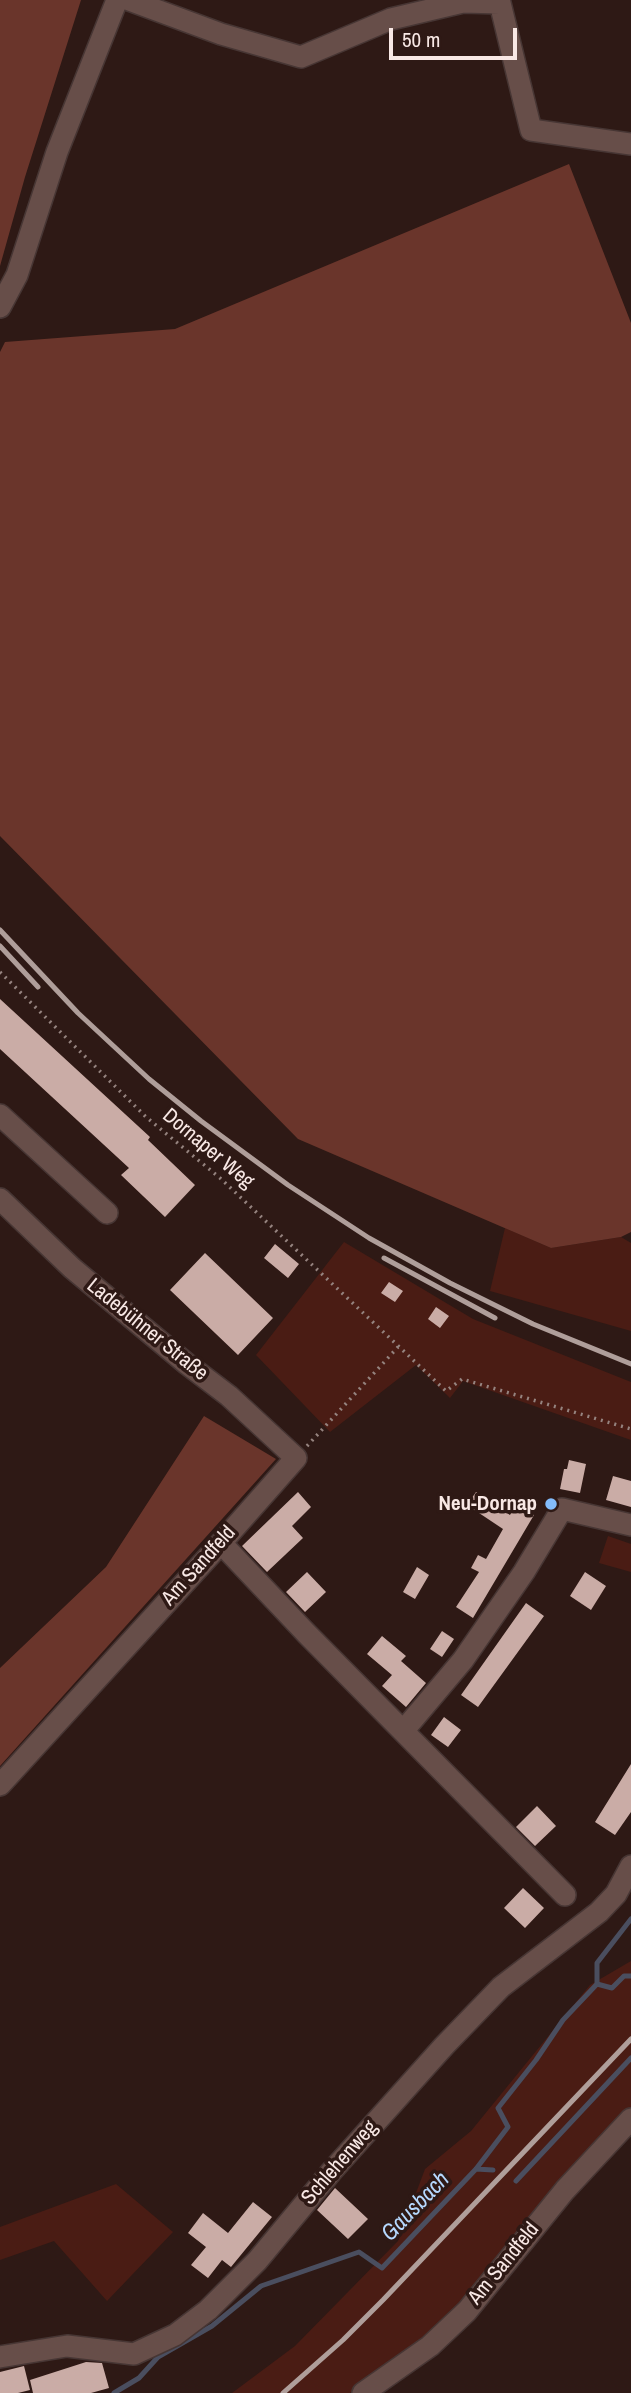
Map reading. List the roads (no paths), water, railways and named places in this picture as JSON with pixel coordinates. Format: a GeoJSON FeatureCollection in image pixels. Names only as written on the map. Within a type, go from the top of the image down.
{"type":"FeatureCollection","features":[{"type":"Feature","properties":{"kind":"street"},"geometry":{"type":"LineString","coordinates":[[0,307],[17,275],[57,152],[117,0]]}},
{"type":"Feature","properties":{"kind":"street"},"geometry":{"type":"LineString","coordinates":[[129,0],[221,34],[301,57],[391,19],[463,2],[500,3],[531,130],[631,144]]}},
{"type":"Feature","properties":{"kind":"street"},"geometry":{"type":"LineString","coordinates":[[0,1115],[107,1213]]}},
{"type":"Feature","properties":{"kind":"street","name":"Ladebühner Straße"},"geometry":{"type":"LineString","coordinates":[[0,1199],[72,1268],[229,1396],[296,1458]]}},
{"type":"Feature","properties":{"kind":"street","name":"Am Sandfeld"},"geometry":{"type":"LineString","coordinates":[[0,1785],[296,1458]]}},
{"type":"Feature","properties":{"kind":"street"},"geometry":{"type":"LineString","coordinates":[[404,1730],[463,1660],[524,1572],[562,1509],[631,1525]]}},
{"type":"Feature","properties":{"kind":"street"},"geometry":{"type":"LineString","coordinates":[[221,1543],[306,1633],[565,1895]]}},
{"type":"Feature","properties":{"kind":"street","name":"Schlehenweg"},"geometry":{"type":"LineString","coordinates":[[0,2357],[67,2346],[134,2354],[175,2335],[208,2310],[257,2261],[331,2172],[444,2046],[501,1987],[599,1912],[616,1894],[631,1866]]}},
{"type":"Feature","properties":{"kind":"street","name":"Am Sandfeld"},"geometry":{"type":"LineString","coordinates":[[363,2393],[430,2346],[467,2311],[565,2190],[631,2119]]}},
{"type":"Feature","properties":{"kind":"waterway"},"geometry":{"type":"LineString","coordinates":[[597,1984],[597,1963],[631,1919]]}},
{"type":"Feature","properties":{"kind":"waterway","name":"Gausbach"},"geometry":{"type":"LineString","coordinates":[[114,2393],[139,2378],[158,2357],[212,2326],[261,2286],[359,2252],[382,2268],[476,2169],[508,2127],[498,2108],[563,2020],[597,1984],[612,1988],[624,1976],[631,1976]]}},
{"type":"Feature","properties":{"kind":"waterway"},"geometry":{"type":"LineString","coordinates":[[516,2181],[631,2058]]}},
{"type":"Feature","properties":{"kind":"waterway"},"geometry":{"type":"LineString","coordinates":[[476,2169],[493,2170]]}},
{"type":"Feature","properties":{"kind":"railway"},"geometry":{"type":"LineString","coordinates":[[0,930],[78,1013],[149,1079],[288,1185],[369,1238],[450,1283],[533,1324],[631,1364]]}},
{"type":"Feature","properties":{"kind":"railway"},"geometry":{"type":"LineString","coordinates":[[0,946],[38,987]]}},
{"type":"Feature","properties":{"kind":"railway"},"geometry":{"type":"LineString","coordinates":[[384,1258],[495,1318]]}},
{"type":"Feature","properties":{"kind":"railway"},"geometry":{"type":"LineString","coordinates":[[283,2393],[383,2300],[631,2039]]}},
{"type":"Feature","properties":{"kind":"place","name":"Neu-Dornap"},"geometry":{"type":"Point","coordinates":[551,1504]}}]}
